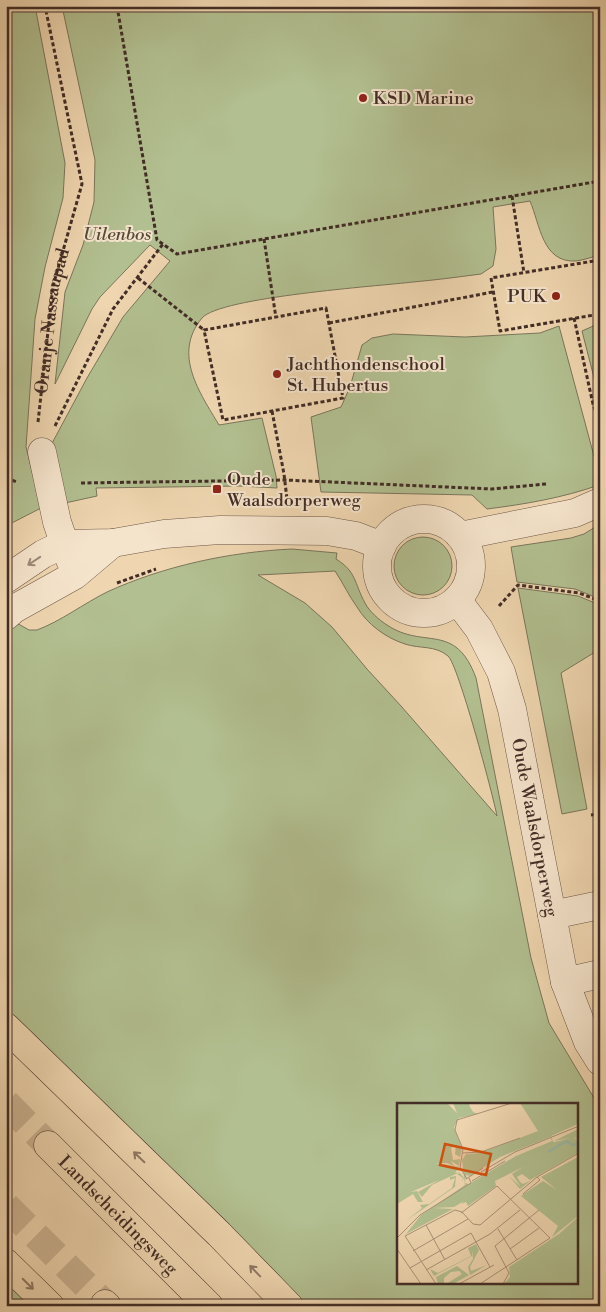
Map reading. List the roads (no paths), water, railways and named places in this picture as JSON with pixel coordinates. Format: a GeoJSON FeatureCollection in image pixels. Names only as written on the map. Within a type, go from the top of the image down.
{"type":"FeatureCollection","features":[{"type":"Feature","properties":{"kind":"main road"},"geometry":{"type":"LineString","coordinates":[[7,1032],[219,1234],[289,1306]]}},
{"type":"Feature","properties":{"kind":"main road","name":"Landscheidingsweg"},"geometry":{"type":"LineString","coordinates":[[48,1145],[208,1306]]}},
{"type":"Feature","properties":{"kind":"main road"},"geometry":{"type":"LineString","coordinates":[[6,1263],[50,1306]]}},
{"type":"Feature","properties":{"kind":"street"},"geometry":{"type":"LineString","coordinates":[[42,452],[57,522],[75,575]]}},
{"type":"Feature","properties":{"kind":"street"},"geometry":{"type":"LineString","coordinates":[[460,536],[575,513],[600,502]]}},
{"type":"Feature","properties":{"kind":"street"},"geometry":{"type":"LineString","coordinates":[[419,520],[434,520],[448,526],[460,536],[468,548],[471,562],[470,576],[466,589],[457,600],[446,608],[432,613],[417,613],[403,608],[391,600],[383,588],[378,574],[378,560],[382,546],[391,533],[404,524],[419,520]]}},
{"type":"Feature","properties":{"kind":"street"},"geometry":{"type":"LineString","coordinates":[[6,579],[43,554],[64,544],[113,543],[164,534],[220,530],[327,530],[356,536],[382,546]]}},
{"type":"Feature","properties":{"kind":"street"},"geometry":{"type":"LineString","coordinates":[[6,616],[14,609],[75,575],[113,543]]}},
{"type":"Feature","properties":{"kind":"street","name":"Oude Waalsdorperweg"},"geometry":{"type":"LineString","coordinates":[[457,600],[479,629],[501,672],[512,709],[565,982],[588,1042],[600,1061]]}},
{"type":"Feature","properties":{"kind":"street"},"geometry":{"type":"LineString","coordinates":[[552,915],[600,905]]}},
{"type":"Feature","properties":{"kind":"street"},"geometry":{"type":"LineString","coordinates":[[565,982],[600,974]]}},
{"type":"Feature","properties":{"kind":"tunnel"},"geometry":{"type":"LineString","coordinates":[[6,1103],[48,1145]]}},
{"type":"Feature","properties":{"kind":"tunnel"},"geometry":{"type":"LineString","coordinates":[[6,1206],[105,1304]]}},
{"type":"Feature","properties":{"kind":"place","name":"KSD Marine"},"geometry":{"type":"Point","coordinates":[363,98]}},
{"type":"Feature","properties":{"kind":"place","name":"PUK"},"geometry":{"type":"Point","coordinates":[556,296]}},
{"type":"Feature","properties":{"kind":"place","name":"Jachthondenschool St. Hubertus"},"geometry":{"type":"Point","coordinates":[277,374]}},
{"type":"Feature","properties":{"kind":"place","name":"Oude Waalsdorperweg"},"geometry":{"type":"Point","coordinates":[217,489]}},
{"type":"Feature","properties":{"kind":"park label","name":"Uilenbos"},"geometry":{"type":"Point","coordinates":[117,234]}}]}
